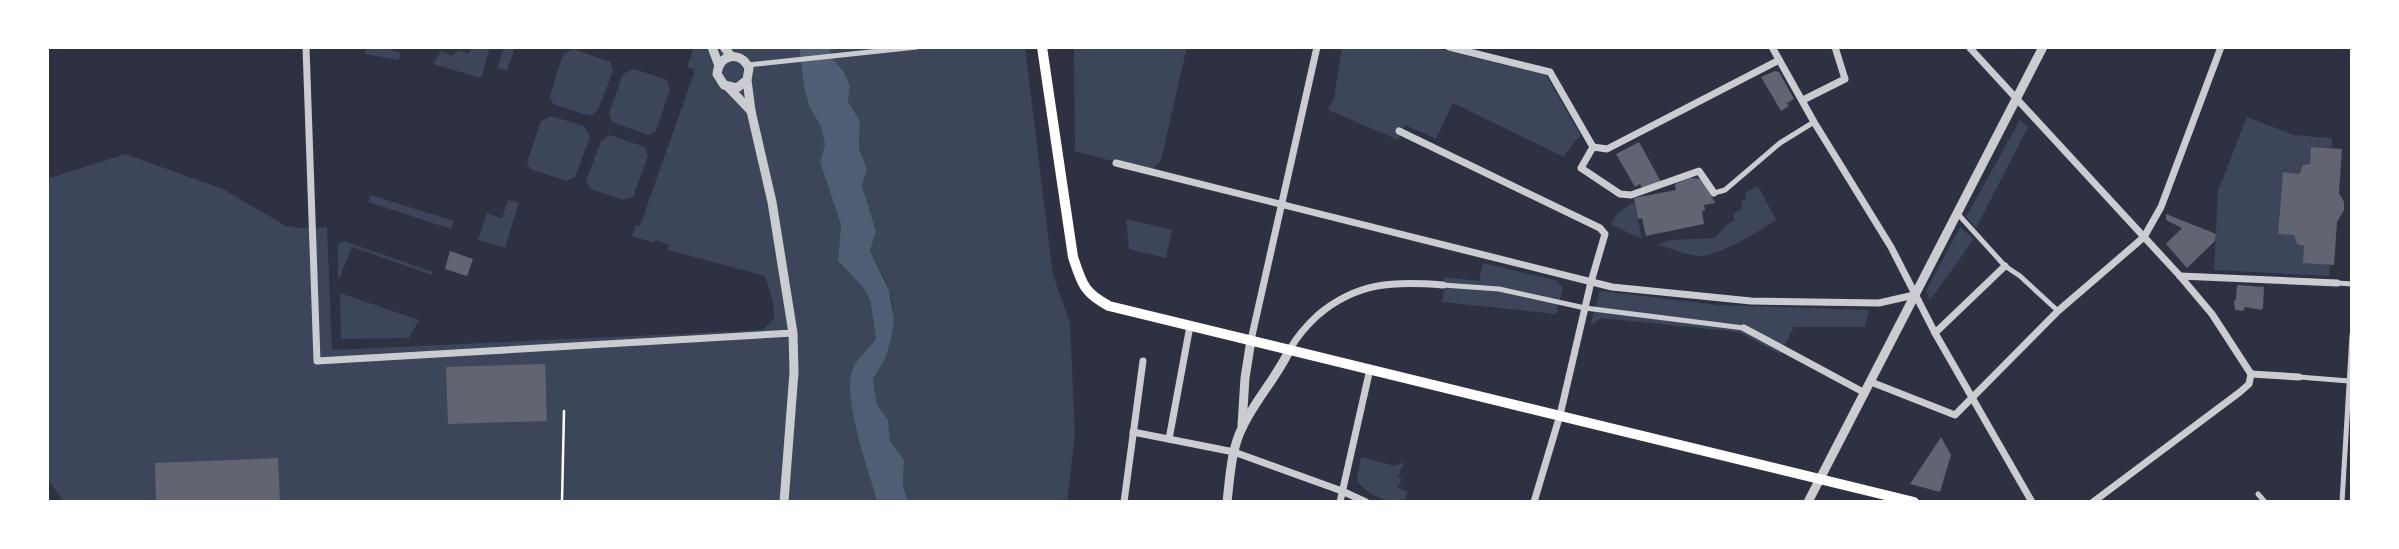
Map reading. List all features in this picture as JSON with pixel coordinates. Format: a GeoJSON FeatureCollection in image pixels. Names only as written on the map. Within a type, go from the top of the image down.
{"type":"FeatureCollection","features":[{"type":"Feature","properties":{"kind":"main road"},"geometry":{"type":"LineString","coordinates":[[1042,47],[1073,257],[1090,296],[1110,306],[1914,502]]}},
{"type":"Feature","properties":{"kind":"street"},"geometry":{"type":"LineString","coordinates":[[306,47],[317,361],[793,333]]}},
{"type":"Feature","properties":{"kind":"street"},"geometry":{"type":"LineString","coordinates":[[712,47],[719,66],[719,79],[751,111]]}},
{"type":"Feature","properties":{"kind":"street"},"geometry":{"type":"LineString","coordinates":[[724,47],[731,56]]}},
{"type":"Feature","properties":{"kind":"street"},"geometry":{"type":"LineString","coordinates":[[748,65],[918,47]]}},
{"type":"Feature","properties":{"kind":"street"},"geometry":{"type":"LineString","coordinates":[[1227,502],[1234,452],[1242,427],[1244,378],[1251,340],[1317,47]]}},
{"type":"Feature","properties":{"kind":"street"},"geometry":{"type":"LineString","coordinates":[[1449,47],[1550,72],[1593,147]]}},
{"type":"Feature","properties":{"kind":"street"},"geometry":{"type":"LineString","coordinates":[[1772,47],[1814,122],[1891,247],[1935,333],[2032,502]]}},
{"type":"Feature","properties":{"kind":"street"},"geometry":{"type":"LineString","coordinates":[[1803,100],[1845,79],[1835,47]]}},
{"type":"Feature","properties":{"kind":"street"},"geometry":{"type":"LineString","coordinates":[[1969,47],[2180,276],[2212,314],[2251,374],[2249,384],[2240,392],[2093,502]]}},
{"type":"Feature","properties":{"kind":"street"},"geometry":{"type":"LineString","coordinates":[[1808,502],[2043,47]]}},
{"type":"Feature","properties":{"kind":"street"},"geometry":{"type":"LineString","coordinates":[[1871,382],[1955,415],[2058,311],[2144,237],[2161,207],[2221,47]]}},
{"type":"Feature","properties":{"kind":"street"},"geometry":{"type":"LineString","coordinates":[[719,66],[731,56],[741,58],[748,65],[750,73],[747,80],[739,87],[729,88]]}},
{"type":"Feature","properties":{"kind":"street"},"geometry":{"type":"LineString","coordinates":[[1593,147],[1607,149],[1779,60]]}},
{"type":"Feature","properties":{"kind":"street"},"geometry":{"type":"LineString","coordinates":[[747,80],[751,111],[772,201],[793,333],[794,372],[784,502]]}},
{"type":"Feature","properties":{"kind":"street"},"geometry":{"type":"LineString","coordinates":[[1593,147],[1581,167],[1620,194],[1631,195],[1699,171],[1714,193],[1726,190],[1780,143],[1814,122]]}},
{"type":"Feature","properties":{"kind":"street"},"geometry":{"type":"LineString","coordinates":[[1399,131],[1600,228],[1605,234],[1560,415],[1534,502]]}},
{"type":"Feature","properties":{"kind":"street"},"geometry":{"type":"LineString","coordinates":[[1116,163],[1591,282],[1751,301],[1879,303],[1914,295]]}},
{"type":"Feature","properties":{"kind":"street"},"geometry":{"type":"LineString","coordinates":[[1957,213],[2005,266],[2058,311]]}},
{"type":"Feature","properties":{"kind":"street"},"geometry":{"type":"LineString","coordinates":[[1935,333],[2005,266]]}},
{"type":"Feature","properties":{"kind":"street"},"geometry":{"type":"LineString","coordinates":[[2180,276],[2352,284]]}},
{"type":"Feature","properties":{"kind":"street"},"geometry":{"type":"LineString","coordinates":[[1242,427],[1282,369],[1297,335],[1331,304],[1359,289],[1385,283],[1499,289],[1585,308],[1744,328],[1865,393]]}},
{"type":"Feature","properties":{"kind":"street"},"geometry":{"type":"LineString","coordinates":[[1169,439],[1190,326]]}},
{"type":"Feature","properties":{"kind":"street"},"geometry":{"type":"LineString","coordinates":[[2342,502],[2352,335]]}},
{"type":"Feature","properties":{"kind":"street"},"geometry":{"type":"LineString","coordinates":[[1124,502],[1143,361]]}},
{"type":"Feature","properties":{"kind":"street"},"geometry":{"type":"LineString","coordinates":[[1340,502],[1370,369]]}},
{"type":"Feature","properties":{"kind":"street"},"geometry":{"type":"LineString","coordinates":[[2251,374],[2349,381]]}},
{"type":"Feature","properties":{"kind":"street"},"geometry":{"type":"LineString","coordinates":[[1133,432],[1234,452],[1366,502]]}},
{"type":"Feature","properties":{"kind":"street"},"geometry":{"type":"LineString","coordinates":[[2258,494],[2265,502]]}},
{"type":"Feature","properties":{"kind":"path"},"geometry":{"type":"LineString","coordinates":[[562,502],[564,411]]}},
{"type":"Feature","properties":{"kind":"shaded area"},"geometry":{"type":"Polygon","coordinates":[[[366,47],[385,47],[400,53],[399,60],[365,54],[366,47]]]}},
{"type":"Feature","properties":{"kind":"shaded area"},"geometry":{"type":"Polygon","coordinates":[[[472,47],[490,47],[481,78],[433,64],[441,51],[451,56],[459,50],[469,54],[472,47]]]}},
{"type":"Feature","properties":{"kind":"shaded area"},"geometry":{"type":"Polygon","coordinates":[[[504,47],[515,47],[507,71],[497,68],[504,47]]]}},
{"type":"Feature","properties":{"kind":"shaded area"},"geometry":{"type":"Polygon","coordinates":[[[694,47],[799,47],[804,87],[809,106],[821,127],[825,146],[820,162],[841,225],[838,261],[863,287],[870,300],[876,338],[853,367],[855,426],[877,502],[64,502],[47,478],[47,179],[125,154],[223,189],[286,226],[327,227],[332,350],[763,330],[774,319],[773,302],[765,276],[668,250],[669,245],[656,240],[654,243],[632,236],[636,225],[640,226],[695,70],[687,67],[694,47]]]}},
{"type":"Feature","properties":{"kind":"shaded area"},"geometry":{"type":"Polygon","coordinates":[[[799,47],[830,47],[832,58],[844,72],[850,86],[848,101],[860,121],[859,149],[867,169],[862,186],[876,231],[870,251],[889,290],[894,320],[885,359],[873,379],[877,405],[888,419],[890,441],[904,460],[903,485],[908,502],[877,502],[853,415],[850,381],[853,368],[876,338],[870,300],[863,287],[838,261],[841,225],[820,162],[825,145],[821,127],[809,106],[799,47]]]}},
{"type":"Feature","properties":{"kind":"shaded area"},"geometry":{"type":"Polygon","coordinates":[[[830,47],[1025,47],[1053,275],[1070,323],[1075,435],[1067,502],[908,502],[903,485],[904,460],[890,441],[888,419],[877,405],[873,379],[891,336],[892,301],[870,251],[876,231],[862,186],[867,169],[859,149],[860,121],[848,100],[850,86],[844,72],[832,58],[830,47]]]}},
{"type":"Feature","properties":{"kind":"shaded area"},"geometry":{"type":"Polygon","coordinates":[[[1074,47],[1187,47],[1161,160],[1150,171],[1075,151],[1074,47]]]}},
{"type":"Feature","properties":{"kind":"shaded area"},"geometry":{"type":"Polygon","coordinates":[[[1342,47],[1432,47],[1546,75],[1581,136],[1564,157],[1453,103],[1436,139],[1405,125],[1398,140],[1328,110],[1334,98],[1342,47]]]}},
{"type":"Feature","properties":{"kind":"shaded area"},"geometry":{"type":"Polygon","coordinates":[[[574,49],[610,62],[613,71],[598,110],[590,116],[553,104],[550,96],[563,54],[574,49]]]}},
{"type":"Feature","properties":{"kind":"shaded area"},"geometry":{"type":"Polygon","coordinates":[[[634,69],[667,80],[670,89],[656,131],[648,135],[612,122],[609,114],[623,74],[634,69]]]}},
{"type":"Feature","properties":{"kind":"shaded area"},"geometry":{"type":"Polygon","coordinates":[[[551,116],[584,126],[590,137],[575,177],[567,181],[530,169],[527,162],[541,121],[551,116]]]}},
{"type":"Feature","properties":{"kind":"shaded area"},"geometry":{"type":"Polygon","coordinates":[[[2247,117],[2294,135],[2332,138],[2332,148],[2311,147],[2310,164],[2303,165],[2299,174],[2283,173],[2278,233],[2294,235],[2297,244],[2330,264],[2329,276],[2214,270],[2218,191],[2247,117]]]}},
{"type":"Feature","properties":{"kind":"shaded area"},"geometry":{"type":"Polygon","coordinates":[[[2020,120],[2028,127],[1976,228],[1966,217],[2020,120]]]}},
{"type":"Feature","properties":{"kind":"shaded area"},"geometry":{"type":"Polygon","coordinates":[[[610,135],[645,147],[648,156],[633,197],[623,200],[591,189],[586,181],[601,141],[610,135]]]}},
{"type":"Feature","properties":{"kind":"shaded area"},"geometry":{"type":"Polygon","coordinates":[[[1758,186],[1776,220],[1750,236],[1719,252],[1701,256],[1658,245],[1670,240],[1715,238],[1727,224],[1734,221],[1734,213],[1741,210],[1742,201],[1746,199],[1745,193],[1758,186]]]}},
{"type":"Feature","properties":{"kind":"shaded area"},"geometry":{"type":"Polygon","coordinates":[[[371,195],[454,221],[451,229],[368,202],[371,195]]]}},
{"type":"Feature","properties":{"kind":"shaded area"},"geometry":{"type":"Polygon","coordinates":[[[508,200],[519,203],[505,248],[478,240],[487,213],[502,218],[508,200]]]}},
{"type":"Feature","properties":{"kind":"shaded area"},"geometry":{"type":"Polygon","coordinates":[[[1634,202],[1642,239],[1610,224],[1618,213],[1634,202]]]}},
{"type":"Feature","properties":{"kind":"shaded area"},"geometry":{"type":"Polygon","coordinates":[[[1126,219],[1172,230],[1166,258],[1129,249],[1126,219]]]}},
{"type":"Feature","properties":{"kind":"shaded area"},"geometry":{"type":"Polygon","coordinates":[[[1960,227],[1974,239],[1930,300],[1926,291],[1960,227]]]}},
{"type":"Feature","properties":{"kind":"shaded area"},"geometry":{"type":"Polygon","coordinates":[[[344,241],[433,272],[432,275],[352,247],[338,282],[338,244],[344,241]]]}},
{"type":"Feature","properties":{"kind":"shaded area"},"geometry":{"type":"Polygon","coordinates":[[[1483,263],[1555,280],[1563,288],[1556,314],[1442,302],[1444,277],[1479,281],[1483,263]]]}},
{"type":"Feature","properties":{"kind":"shaded area"},"geometry":{"type":"Polygon","coordinates":[[[1600,291],[1719,305],[1869,310],[1865,327],[1794,327],[1780,354],[1741,333],[1730,331],[1601,318],[1590,326],[1600,291]]]}},
{"type":"Feature","properties":{"kind":"shaded area"},"geometry":{"type":"Polygon","coordinates":[[[340,293],[419,320],[409,338],[341,339],[340,293]]]}},
{"type":"Feature","properties":{"kind":"shaded area"},"geometry":{"type":"Polygon","coordinates":[[[1361,457],[1395,466],[1404,462],[1398,477],[1402,479],[1398,487],[1408,492],[1404,502],[1377,497],[1361,485],[1357,480],[1361,457]]]}},
{"type":"Feature","properties":{"kind":"building"},"geometry":{"type":"Polygon","coordinates":[[[1779,72],[1794,99],[1781,111],[1761,77],[1779,72]]]}},
{"type":"Feature","properties":{"kind":"building"},"geometry":{"type":"Polygon","coordinates":[[[1639,142],[1661,182],[1642,188],[1640,184],[1635,187],[1616,154],[1639,142]]]}},
{"type":"Feature","properties":{"kind":"building"},"geometry":{"type":"Polygon","coordinates":[[[2311,147],[2342,149],[2339,193],[2344,202],[2344,210],[2337,222],[2334,265],[2303,263],[2304,246],[2297,244],[2294,235],[2278,234],[2283,172],[2299,174],[2303,165],[2310,164],[2311,147]]]}},
{"type":"Feature","properties":{"kind":"building"},"geometry":{"type":"Polygon","coordinates":[[[1690,178],[1703,179],[1715,203],[1704,205],[1704,224],[1646,236],[1642,218],[1638,219],[1634,198],[1676,190],[1675,184],[1690,178]]]}},
{"type":"Feature","properties":{"kind":"building"},"geometry":{"type":"Polygon","coordinates":[[[2166,214],[2216,234],[2215,241],[2187,268],[2166,244],[2182,228],[2166,220],[2166,214]]]}},
{"type":"Feature","properties":{"kind":"building"},"geometry":{"type":"Polygon","coordinates":[[[450,251],[473,259],[467,276],[445,269],[450,251]]]}},
{"type":"Feature","properties":{"kind":"building"},"geometry":{"type":"Polygon","coordinates":[[[2237,285],[2264,287],[2263,308],[2261,310],[2245,307],[2243,311],[2235,310],[2237,285]]]}},
{"type":"Feature","properties":{"kind":"building"},"geometry":{"type":"Polygon","coordinates":[[[545,364],[547,421],[448,424],[446,367],[545,364]]]}},
{"type":"Feature","properties":{"kind":"building"},"geometry":{"type":"Polygon","coordinates":[[[1941,437],[1951,455],[1940,492],[1910,484],[1941,437]]]}},
{"type":"Feature","properties":{"kind":"building"},"geometry":{"type":"Polygon","coordinates":[[[278,458],[280,502],[156,502],[155,463],[278,458]]]}}]}
